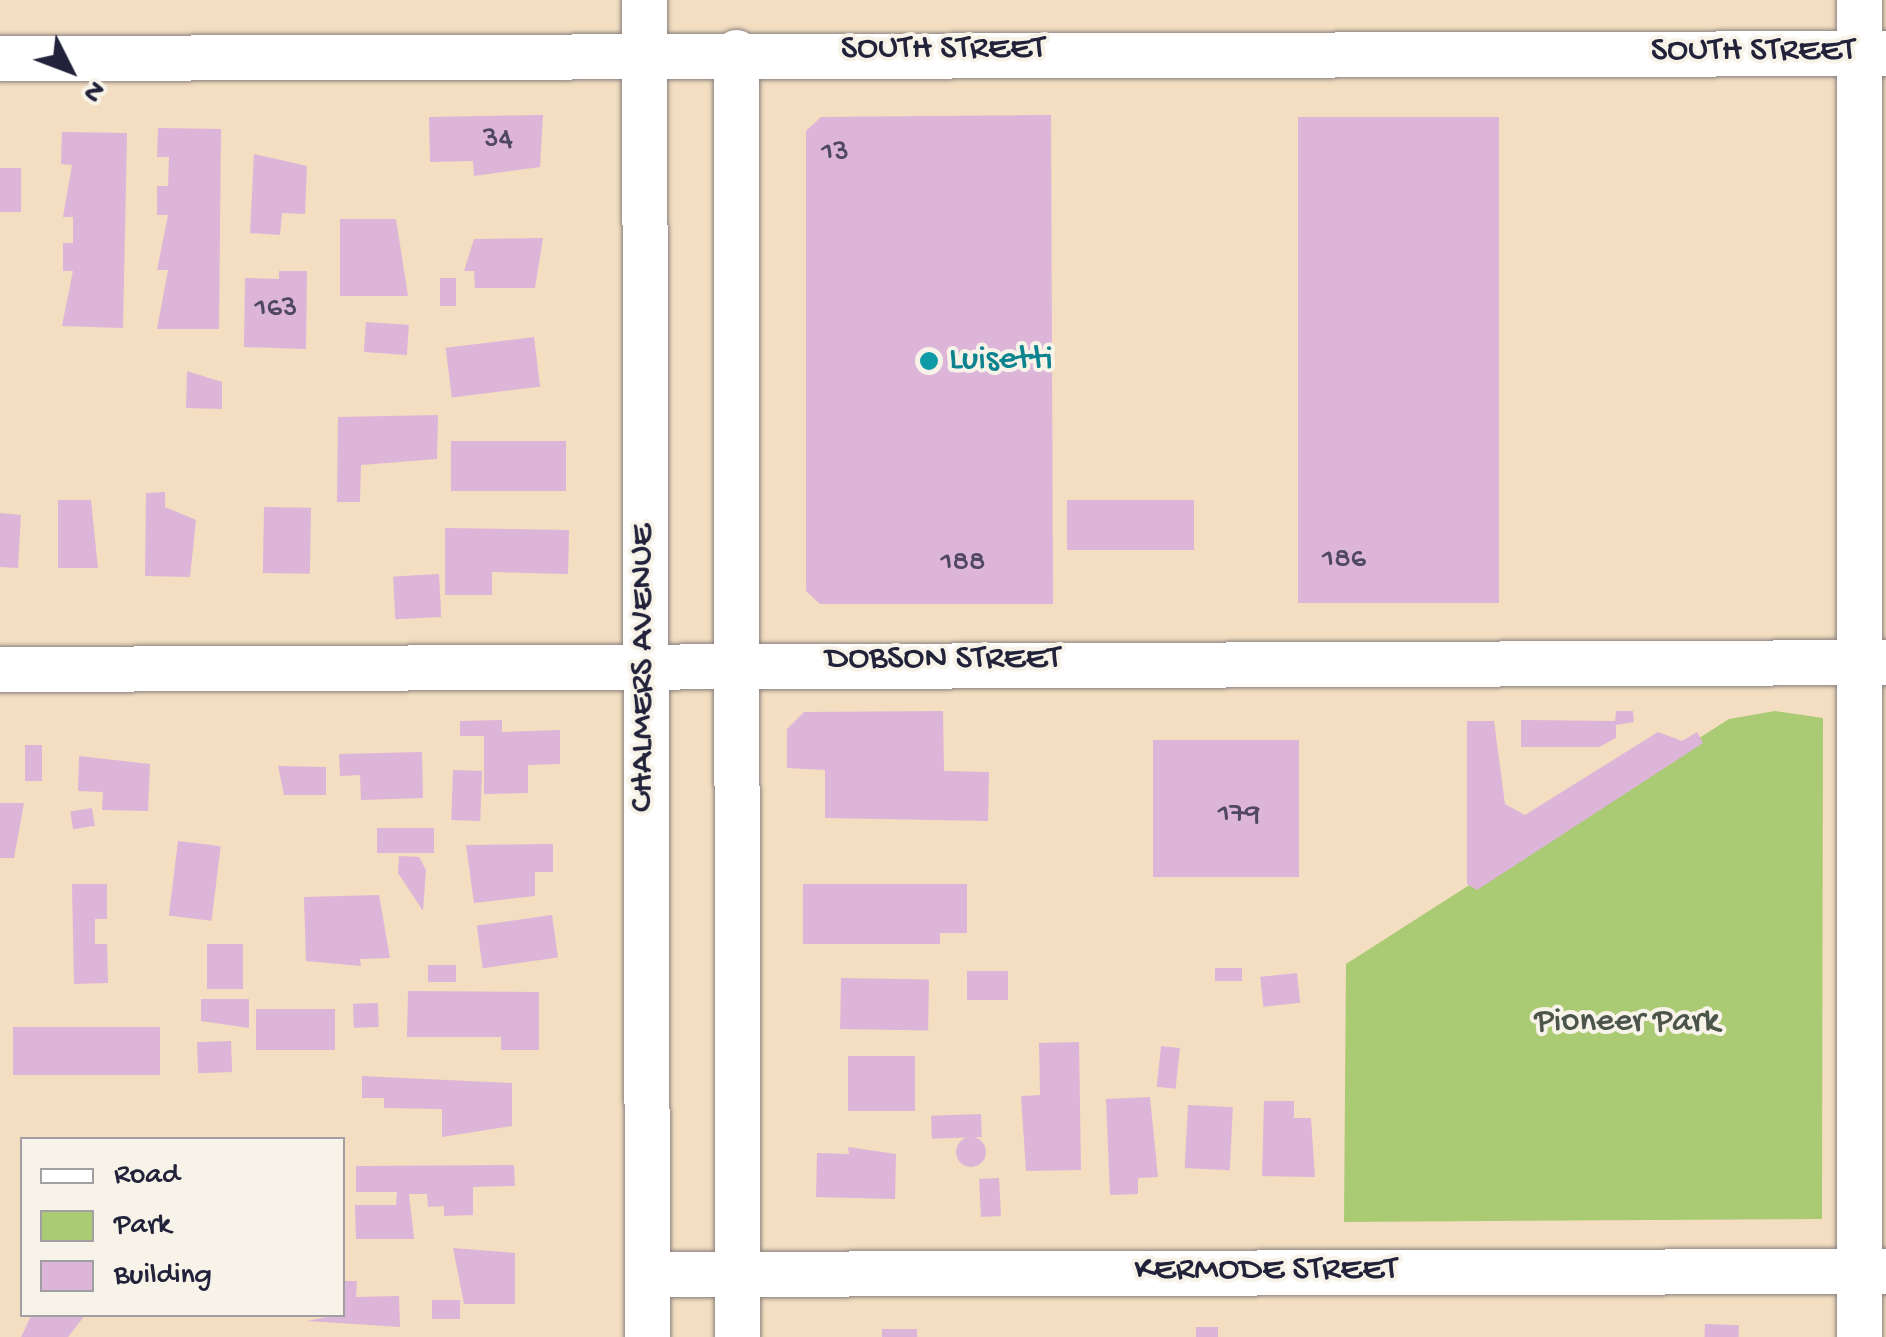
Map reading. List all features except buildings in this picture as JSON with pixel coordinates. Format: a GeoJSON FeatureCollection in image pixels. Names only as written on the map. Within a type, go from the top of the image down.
{"type":"FeatureCollection","features":[{"type":"Feature","properties":{"kind":"street","name":"CHALMERS AVENUE"},"geometry":{"type":"LineString","coordinates":[[644,0],[646,1337]]}},
{"type":"Feature","properties":{"kind":"street"},"geometry":{"type":"LineString","coordinates":[[1859,0],[1872,53],[1872,1271],[1859,1337]]}},
{"type":"Feature","properties":{"kind":"street","name":"SOUTH STREET"},"geometry":{"type":"LineString","coordinates":[[0,58],[644,56],[736,52],[1872,53]]}},
{"type":"Feature","properties":{"kind":"street"},"geometry":{"type":"LineString","coordinates":[[736,52],[740,661],[737,1337]]}},
{"type":"Feature","properties":{"kind":"street","name":"DOBSON STREET"},"geometry":{"type":"LineString","coordinates":[[0,668],[643,668],[740,661],[1872,662]]}},
{"type":"Feature","properties":{"kind":"street","name":"KERMODE STREET"},"geometry":{"type":"LineString","coordinates":[[646,1274],[1872,1271]]}},
{"type":"Feature","properties":{"kind":"green space","name":"Pioneer Park"},"geometry":{"type":"Polygon","coordinates":[[[1775,711],[1823,718],[1822,1219],[1344,1222],[1346,964],[1729,719],[1775,711]]]}},
{"type":"Feature","properties":{"kind":"place","name":"Luisetti"},"geometry":{"type":"Point","coordinates":[929,361]}}]}
